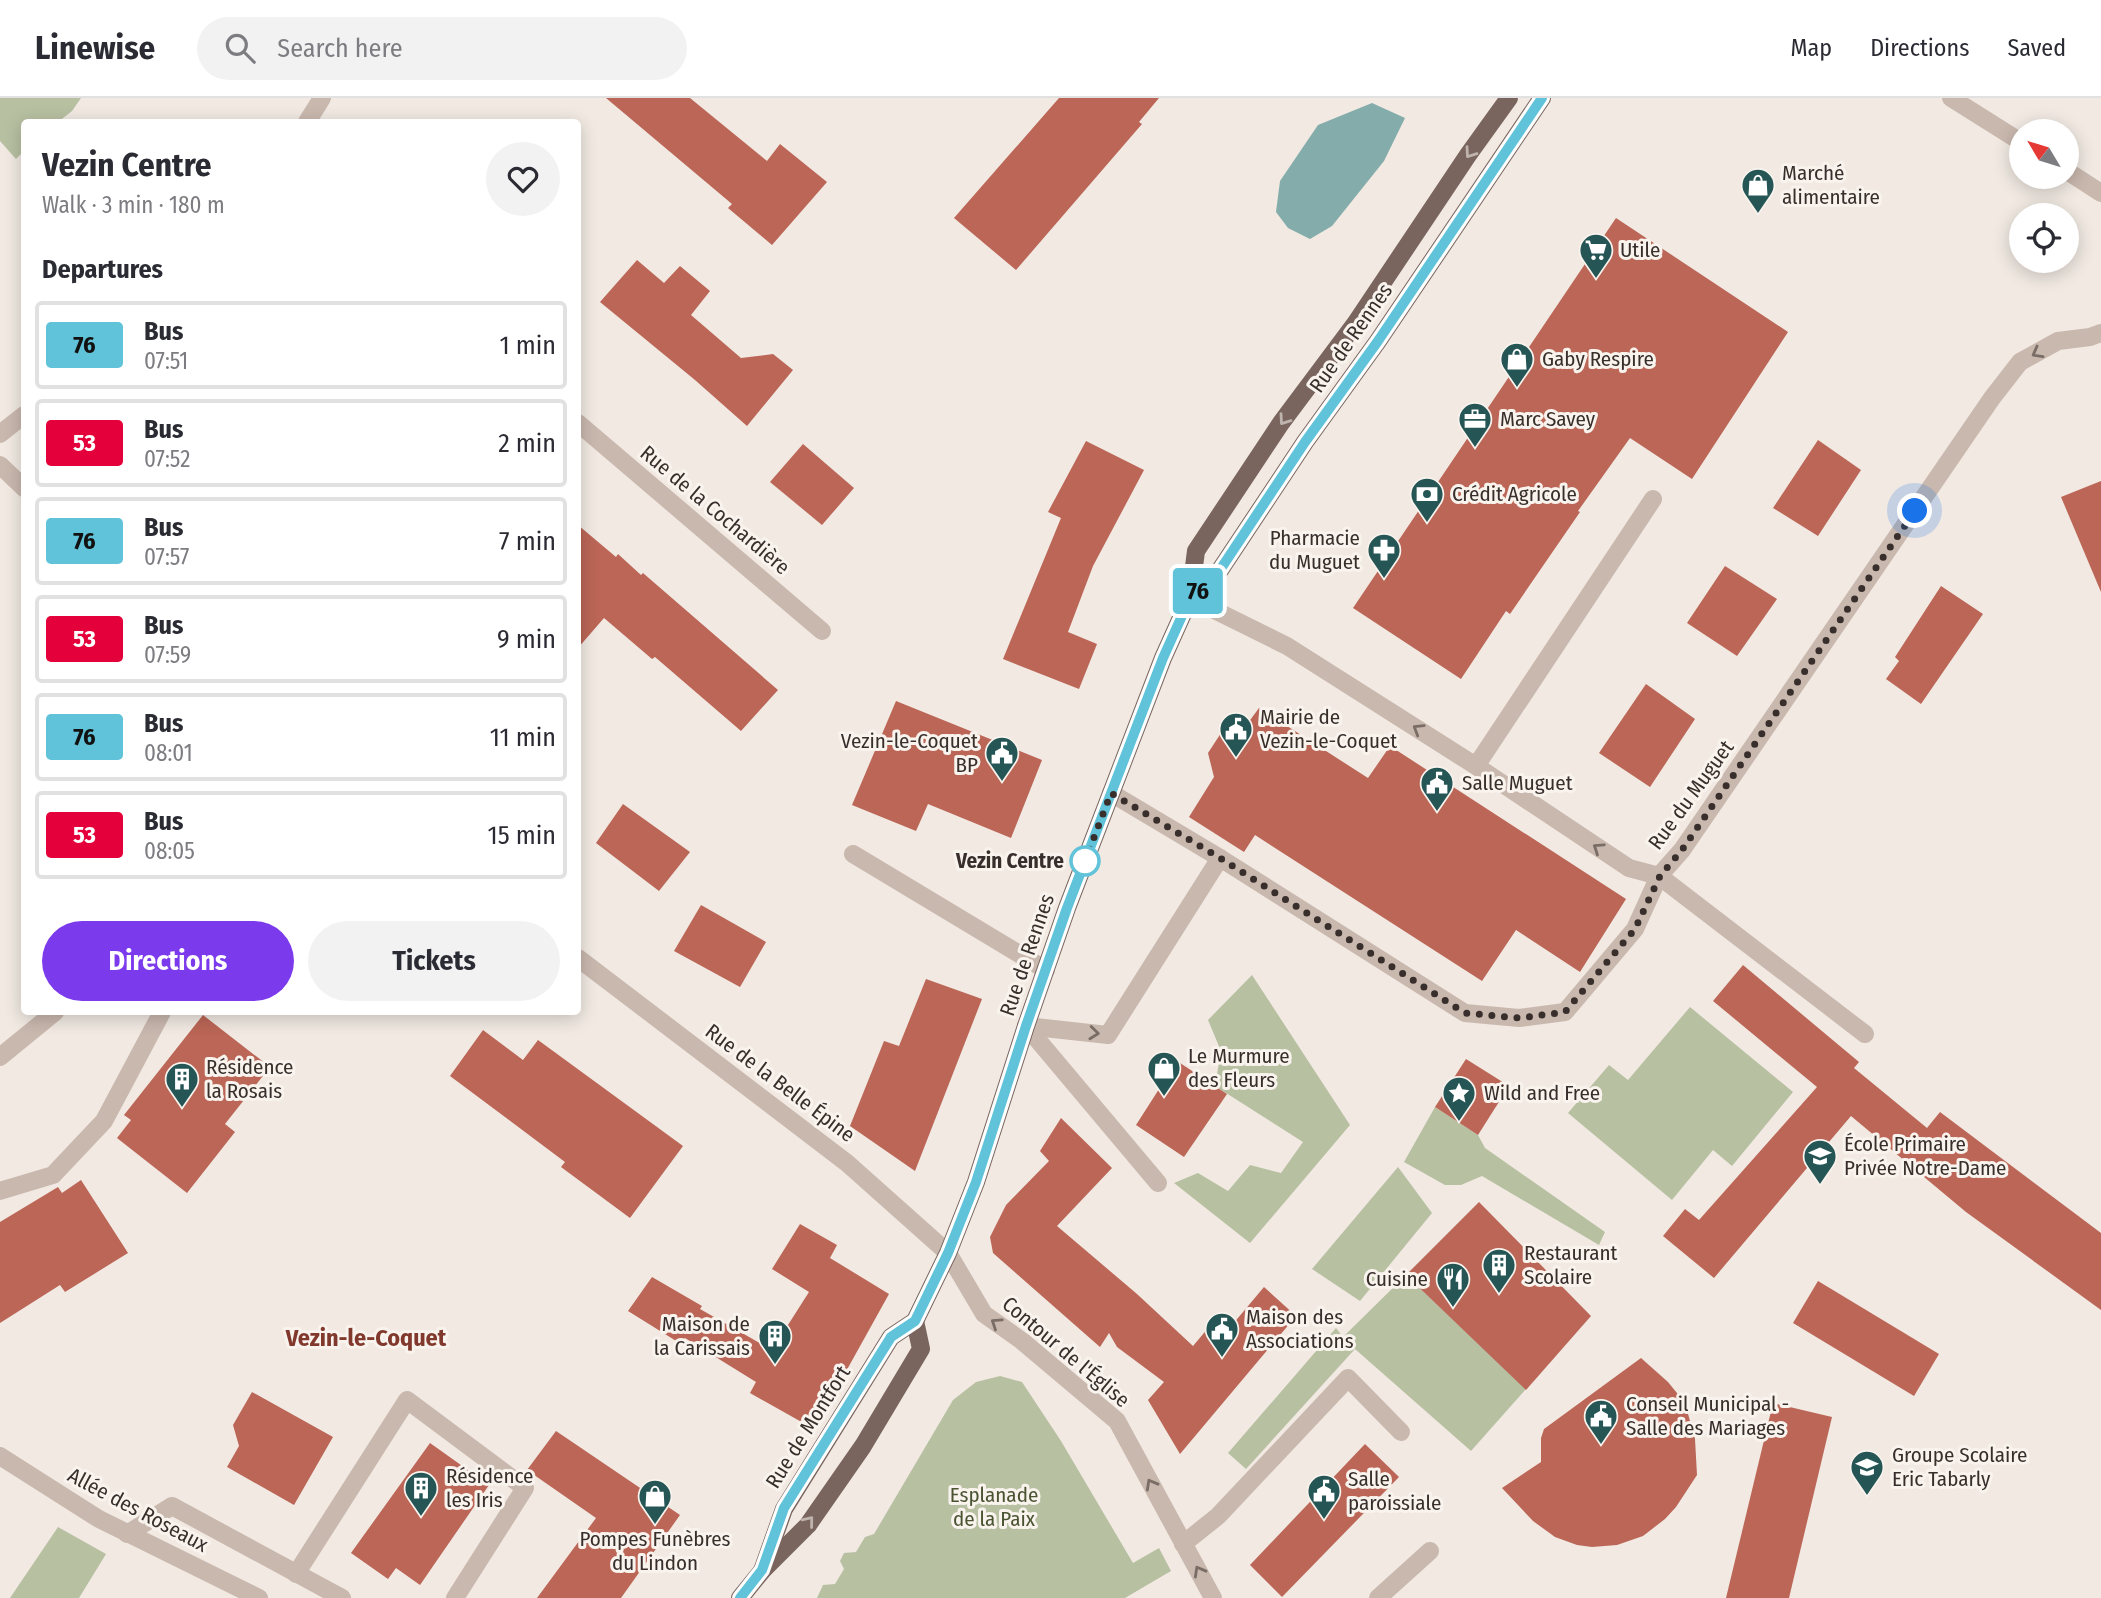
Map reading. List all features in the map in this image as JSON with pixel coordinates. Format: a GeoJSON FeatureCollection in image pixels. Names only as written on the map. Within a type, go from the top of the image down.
{"type":"FeatureCollection","features":[{"type":"Feature","properties":{"kind":"main road","name":"Rue de Rennes"},"geometry":{"type":"LineString","coordinates":[[948,1253],[976,1182],[1026,1026],[1111,793],[1163,658],[1190,598],[1196,551],[1281,423],[1355,324],[1509,98]]}},
{"type":"Feature","properties":{"kind":"main road","name":"Rue de Rennes"},"geometry":{"type":"LineString","coordinates":[[1190,598],[1220,570],[1542,98]]}},
{"type":"Feature","properties":{"kind":"main road","name":"Rue de Montfort"},"geometry":{"type":"LineString","coordinates":[[762,1570],[784,1508],[891,1337],[915,1321],[948,1253]]}},
{"type":"Feature","properties":{"kind":"main road","name":"Rue de Montfort"},"geometry":{"type":"LineString","coordinates":[[740,1598],[762,1570],[808,1525],[863,1446],[921,1349],[915,1321]]}},
{"type":"Feature","properties":{"kind":"street"},"geometry":{"type":"LineString","coordinates":[[309,119],[322,98]]}},
{"type":"Feature","properties":{"kind":"street"},"geometry":{"type":"LineString","coordinates":[[1951,98],[2009,134]]}},
{"type":"Feature","properties":{"kind":"street"},"geometry":{"type":"LineString","coordinates":[[2079,179],[2101,193]]}},
{"type":"Feature","properties":{"kind":"street","name":"Rue du Muguet"},"geometry":{"type":"LineString","coordinates":[[1190,598],[1287,646],[1476,766],[1629,868],[1660,876],[1682,850],[1992,398],[2020,362],[2058,341],[2101,333]]}},
{"type":"Feature","properties":{"kind":"street"},"geometry":{"type":"LineString","coordinates":[[0,434],[21,417]]}},
{"type":"Feature","properties":{"kind":"street","name":"Rue de la Cochardière"},"geometry":{"type":"LineString","coordinates":[[581,426],[822,631]]}},
{"type":"Feature","properties":{"kind":"street"},"geometry":{"type":"LineString","coordinates":[[0,465],[21,485]]}},
{"type":"Feature","properties":{"kind":"street"},"geometry":{"type":"LineString","coordinates":[[1476,766],[1653,499]]}},
{"type":"Feature","properties":{"kind":"street"},"geometry":{"type":"LineString","coordinates":[[1111,793],[1220,858],[1465,1013],[1519,1018],[1565,1012],[1635,929],[1660,876],[1865,1034]]}},
{"type":"Feature","properties":{"kind":"street"},"geometry":{"type":"LineString","coordinates":[[853,854],[1046,970]]}},
{"type":"Feature","properties":{"kind":"street"},"geometry":{"type":"LineString","coordinates":[[1026,1026],[1108,1035],[1220,858]]}},
{"type":"Feature","properties":{"kind":"street","name":"Rue de la Belle Épine"},"geometry":{"type":"LineString","coordinates":[[581,960],[847,1163],[948,1253]]}},
{"type":"Feature","properties":{"kind":"street"},"geometry":{"type":"LineString","coordinates":[[0,1057],[51,1015]]}},
{"type":"Feature","properties":{"kind":"street"},"geometry":{"type":"LineString","coordinates":[[0,1191],[52,1175],[104,1121],[160,1015]]}},
{"type":"Feature","properties":{"kind":"street"},"geometry":{"type":"LineString","coordinates":[[1026,1026],[1158,1183]]}},
{"type":"Feature","properties":{"kind":"street","name":"Contour de l'Église"},"geometry":{"type":"LineString","coordinates":[[948,1253],[984,1314],[1022,1341],[1116,1421],[1213,1598]]}},
{"type":"Feature","properties":{"kind":"street"},"geometry":{"type":"LineString","coordinates":[[1183,1544],[1218,1516],[1348,1378],[1401,1432]]}},
{"type":"Feature","properties":{"kind":"street"},"geometry":{"type":"LineString","coordinates":[[296,1574],[407,1400],[525,1488],[455,1598]]}},
{"type":"Feature","properties":{"kind":"street","name":"Allée des Roseaux"},"geometry":{"type":"LineString","coordinates":[[0,1457],[99,1519],[259,1598]]}},
{"type":"Feature","properties":{"kind":"street"},"geometry":{"type":"LineString","coordinates":[[127,1534],[172,1506],[342,1598]]}},
{"type":"Feature","properties":{"kind":"street"},"geometry":{"type":"LineString","coordinates":[[1378,1598],[1430,1551]]}},
{"type":"Feature","properties":{"kind":"green space"},"geometry":{"type":"Polygon","coordinates":[[[0,98],[81,98],[72,111],[62,119],[21,119],[21,154],[16,159],[0,141],[0,98]]]}},
{"type":"Feature","properties":{"kind":"green space"},"geometry":{"type":"Polygon","coordinates":[[[1252,975],[1350,1125],[1250,1243],[1174,1183],[1198,1173],[1228,1191],[1250,1165],[1281,1173],[1303,1142],[1215,1086],[1221,1051],[1208,1020],[1252,975]]]}},
{"type":"Feature","properties":{"kind":"green space"},"geometry":{"type":"Polygon","coordinates":[[[1690,1007],[1793,1092],[1732,1166],[1713,1150],[1672,1200],[1568,1113],[1609,1065],[1628,1080],[1690,1007]]]}},
{"type":"Feature","properties":{"kind":"green space"},"geometry":{"type":"Polygon","coordinates":[[[1435,1107],[1478,1135],[1485,1148],[1605,1232],[1599,1245],[1482,1176],[1461,1185],[1445,1185],[1404,1162],[1435,1107]]]}},
{"type":"Feature","properties":{"kind":"green space"},"geometry":{"type":"Polygon","coordinates":[[[1398,1167],[1432,1213],[1360,1301],[1312,1269],[1398,1167]]]}},
{"type":"Feature","properties":{"kind":"green space"},"geometry":{"type":"Polygon","coordinates":[[[1406,1275],[1526,1389],[1471,1451],[1355,1349],[1246,1469],[1228,1453],[1336,1328],[1343,1337],[1406,1275]]]}},
{"type":"Feature","properties":{"kind":"green space","name":"Esplanade de la Paix"},"geometry":{"type":"Polygon","coordinates":[[[1000,1376],[1022,1382],[1061,1441],[1133,1563],[1159,1548],[1171,1571],[1125,1598],[817,1598],[823,1585],[835,1584],[844,1569],[840,1561],[844,1553],[856,1552],[865,1537],[874,1534],[953,1400],[976,1382],[1000,1376]]]}},
{"type":"Feature","properties":{"kind":"green space"},"geometry":{"type":"Polygon","coordinates":[[[58,1527],[106,1554],[79,1598],[10,1598],[58,1527]]]}},
{"type":"Feature","properties":{"kind":"water"},"geometry":{"type":"Polygon","coordinates":[[[1372,103],[1405,118],[1384,161],[1332,226],[1310,239],[1288,228],[1276,212],[1280,181],[1318,125],[1372,103]]]}},
{"type":"Feature","properties":{"kind":"building"},"geometry":{"type":"Polygon","coordinates":[[[606,98],[690,98],[767,161],[780,144],[827,182],[772,245],[728,208],[732,204],[606,98]]]}},
{"type":"Feature","properties":{"kind":"building"},"geometry":{"type":"Polygon","coordinates":[[[1059,98],[1159,98],[1139,122],[1142,124],[1016,270],[954,218],[1059,98]]]}},
{"type":"Feature","properties":{"kind":"building"},"geometry":{"type":"Polygon","coordinates":[[[1616,218],[1788,332],[1692,479],[1630,438],[1510,614],[1506,611],[1461,679],[1353,608],[1616,218]]]}},
{"type":"Feature","properties":{"kind":"building"},"geometry":{"type":"Polygon","coordinates":[[[637,260],[664,283],[680,266],[710,291],[691,315],[741,358],[773,354],[793,370],[747,426],[600,302],[637,260]]]}},
{"type":"Feature","properties":{"kind":"building"},"geometry":{"type":"Polygon","coordinates":[[[1818,440],[1861,470],[1818,536],[1773,508],[1818,440]]]}},
{"type":"Feature","properties":{"kind":"building"},"geometry":{"type":"Polygon","coordinates":[[[1086,441],[1144,470],[1093,566],[1068,632],[1097,644],[1079,689],[1003,659],[1061,518],[1048,512],[1086,441]]]}},
{"type":"Feature","properties":{"kind":"building"},"geometry":{"type":"Polygon","coordinates":[[[803,444],[854,488],[822,525],[770,482],[803,444]]]}},
{"type":"Feature","properties":{"kind":"building"},"geometry":{"type":"Polygon","coordinates":[[[2101,481],[2101,592],[2061,497],[2101,481]]]}},
{"type":"Feature","properties":{"kind":"building"},"geometry":{"type":"Polygon","coordinates":[[[581,528],[616,557],[618,554],[641,575],[643,573],[778,690],[741,731],[655,657],[652,659],[604,618],[581,645],[581,528]]]}},
{"type":"Feature","properties":{"kind":"building"},"geometry":{"type":"Polygon","coordinates":[[[1725,566],[1777,599],[1737,656],[1687,623],[1725,566]]]}},
{"type":"Feature","properties":{"kind":"building"},"geometry":{"type":"Polygon","coordinates":[[[1941,586],[1983,614],[1921,704],[1886,679],[1899,661],[1895,657],[1941,586]]]}},
{"type":"Feature","properties":{"kind":"building"},"geometry":{"type":"Polygon","coordinates":[[[1646,684],[1695,719],[1650,787],[1599,753],[1646,684]]]}},
{"type":"Feature","properties":{"kind":"building"},"geometry":{"type":"Polygon","coordinates":[[[896,701],[1042,760],[1011,838],[928,804],[916,831],[852,805],[896,701]]]}},
{"type":"Feature","properties":{"kind":"building"},"geometry":{"type":"Polygon","coordinates":[[[1259,708],[1368,778],[1390,746],[1626,899],[1580,972],[1516,930],[1482,981],[1255,835],[1244,852],[1189,817],[1214,777],[1208,753],[1223,730],[1245,727],[1259,708]]]}},
{"type":"Feature","properties":{"kind":"building"},"geometry":{"type":"Polygon","coordinates":[[[623,804],[690,852],[659,891],[596,843],[623,804]]]}},
{"type":"Feature","properties":{"kind":"building"},"geometry":{"type":"Polygon","coordinates":[[[701,905],[766,942],[740,987],[674,951],[701,905]]]}},
{"type":"Feature","properties":{"kind":"building"},"geometry":{"type":"Polygon","coordinates":[[[1743,965],[1859,1062],[1854,1068],[1927,1128],[1940,1112],[2101,1233],[2101,1310],[1966,1212],[1851,1116],[1714,1278],[1663,1236],[1685,1209],[1699,1220],[1817,1087],[1713,1001],[1743,965]]]}},
{"type":"Feature","properties":{"kind":"building"},"geometry":{"type":"Polygon","coordinates":[[[926,979],[982,999],[915,1171],[850,1126],[884,1041],[899,1046],[926,979]]]}},
{"type":"Feature","properties":{"kind":"building","name":"Résidence la Rosais"},"geometry":{"type":"Polygon","coordinates":[[[203,1015],[270,1067],[225,1124],[235,1132],[187,1193],[117,1138],[131,1120],[124,1115],[203,1015]]]}},
{"type":"Feature","properties":{"kind":"building"},"geometry":{"type":"Polygon","coordinates":[[[483,1030],[523,1060],[538,1040],[683,1146],[630,1218],[561,1167],[565,1162],[450,1076],[483,1030]]]}},
{"type":"Feature","properties":{"kind":"building"},"geometry":{"type":"Polygon","coordinates":[[[1466,1059],[1509,1086],[1478,1135],[1435,1107],[1466,1059]]]}},
{"type":"Feature","properties":{"kind":"building"},"geometry":{"type":"Polygon","coordinates":[[[1177,1061],[1227,1094],[1184,1157],[1136,1125],[1177,1061]]]}},
{"type":"Feature","properties":{"kind":"building"},"geometry":{"type":"Polygon","coordinates":[[[1061,1118],[1112,1168],[1057,1226],[1193,1346],[1209,1327],[1222,1337],[1264,1287],[1296,1316],[1180,1454],[1148,1400],[1164,1382],[1117,1347],[1109,1333],[1100,1347],[993,1253],[990,1237],[1006,1205],[1049,1161],[1040,1151],[1061,1118]]]}},
{"type":"Feature","properties":{"kind":"building"},"geometry":{"type":"Polygon","coordinates":[[[81,1180],[128,1253],[65,1292],[60,1285],[0,1323],[0,1222],[58,1187],[62,1193],[81,1180]]]}},
{"type":"Feature","properties":{"kind":"building","name":"Restaurant Scolaire"},"geometry":{"type":"Polygon","coordinates":[[[1479,1202],[1591,1316],[1526,1390],[1406,1275],[1479,1202]]]}},
{"type":"Feature","properties":{"kind":"building"},"geometry":{"type":"Polygon","coordinates":[[[800,1224],[837,1245],[830,1258],[889,1294],[814,1429],[750,1393],[756,1382],[685,1338],[681,1344],[628,1311],[652,1277],[702,1306],[700,1309],[772,1350],[809,1292],[772,1269],[800,1224]]]}},
{"type":"Feature","properties":{"kind":"building"},"geometry":{"type":"Polygon","coordinates":[[[1818,1281],[1939,1354],[1914,1396],[1793,1323],[1818,1281]]]}},
{"type":"Feature","properties":{"kind":"building"},"geometry":{"type":"Polygon","coordinates":[[[1641,1358],[1668,1382],[1685,1403],[1695,1439],[1697,1475],[1676,1507],[1643,1536],[1617,1545],[1592,1547],[1555,1537],[1533,1521],[1502,1488],[1541,1462],[1541,1438],[1544,1429],[1641,1358]]]}},
{"type":"Feature","properties":{"kind":"building"},"geometry":{"type":"Polygon","coordinates":[[[252,1392],[333,1437],[294,1505],[227,1467],[239,1446],[233,1425],[252,1392]]]}},
{"type":"Feature","properties":{"kind":"building"},"geometry":{"type":"Polygon","coordinates":[[[1773,1403],[1832,1417],[1789,1598],[1726,1598],[1773,1403]]]}},
{"type":"Feature","properties":{"kind":"building"},"geometry":{"type":"Polygon","coordinates":[[[556,1431],[680,1515],[621,1598],[537,1598],[596,1518],[527,1470],[556,1431]]]}},
{"type":"Feature","properties":{"kind":"building","name":"Résidence les Iris"},"geometry":{"type":"Polygon","coordinates":[[[430,1443],[489,1485],[420,1585],[396,1568],[388,1579],[351,1553],[430,1443]]]}},
{"type":"Feature","properties":{"kind":"building","name":"Salle paroissiale"},"geometry":{"type":"Polygon","coordinates":[[[1365,1444],[1399,1477],[1282,1597],[1250,1565],[1365,1444]]]}},
{"type":"Feature","properties":{"kind":"bus line","name":"76"},"geometry":{"type":"LineString","coordinates":[[740,1598],[762,1570],[784,1508],[891,1337],[915,1321],[948,1253],[976,1182],[1067,908],[1163,658],[1190,598],[1220,570],[1542,98]]}},
{"type":"Feature","properties":{"kind":"place","name":"Marché alimentaire"},"geometry":{"type":"Point","coordinates":[1758,215]}},
{"type":"Feature","properties":{"kind":"place","name":"Utile"},"geometry":{"type":"Point","coordinates":[1596,280]}},
{"type":"Feature","properties":{"kind":"place","name":"Gaby Respire"},"geometry":{"type":"Point","coordinates":[1517,389]}},
{"type":"Feature","properties":{"kind":"place","name":"Marc Savey"},"geometry":{"type":"Point","coordinates":[1475,449]}},
{"type":"Feature","properties":{"kind":"place","name":"Crédit Agricole"},"geometry":{"type":"Point","coordinates":[1427,524]}},
{"type":"Feature","properties":{"kind":"place","name":"Pharmacie du Muguet"},"geometry":{"type":"Point","coordinates":[1384,580]}},
{"type":"Feature","properties":{"kind":"place","name":"Mairie de Vezin-le-Coquet"},"geometry":{"type":"Point","coordinates":[1236,759]}},
{"type":"Feature","properties":{"kind":"place","name":"Vezin-le-Coquet BP"},"geometry":{"type":"Point","coordinates":[1002,783]}},
{"type":"Feature","properties":{"kind":"place","name":"Salle Muguet"},"geometry":{"type":"Point","coordinates":[1437,813]}},
{"type":"Feature","properties":{"kind":"place","name":"Vezin Centre"},"geometry":{"type":"Point","coordinates":[1085,861]}},
{"type":"Feature","properties":{"kind":"place","name":"Le Murmure des Fleurs"},"geometry":{"type":"Point","coordinates":[1164,1098]}},
{"type":"Feature","properties":{"kind":"place","name":"Résidence la Rosais"},"geometry":{"type":"Point","coordinates":[182,1109]}},
{"type":"Feature","properties":{"kind":"place","name":"Wild and Free"},"geometry":{"type":"Point","coordinates":[1459,1123]}},
{"type":"Feature","properties":{"kind":"place","name":"École Primaire Privée Notre-Dame"},"geometry":{"type":"Point","coordinates":[1820,1186]}},
{"type":"Feature","properties":{"kind":"place","name":"Restaurant Scolaire"},"geometry":{"type":"Point","coordinates":[1499,1295]}},
{"type":"Feature","properties":{"kind":"place","name":"Cuisine"},"geometry":{"type":"Point","coordinates":[1453,1309]}},
{"type":"Feature","properties":{"kind":"place","name":"Maison des Associations"},"geometry":{"type":"Point","coordinates":[1222,1359]}},
{"type":"Feature","properties":{"kind":"place","name":"Maison de la Carissais"},"geometry":{"type":"Point","coordinates":[775,1366]}},
{"type":"Feature","properties":{"kind":"place","name":"Conseil Municipal - Salle des Mariages"},"geometry":{"type":"Point","coordinates":[1601,1446]}},
{"type":"Feature","properties":{"kind":"place","name":"Groupe Scolaire Eric Tabarly"},"geometry":{"type":"Point","coordinates":[1867,1497]}},
{"type":"Feature","properties":{"kind":"place","name":"Résidence les Iris"},"geometry":{"type":"Point","coordinates":[421,1518]}},
{"type":"Feature","properties":{"kind":"place","name":"Salle paroissiale"},"geometry":{"type":"Point","coordinates":[1324,1521]}},
{"type":"Feature","properties":{"kind":"place","name":"Pompes Funèbres du Lindon"},"geometry":{"type":"Point","coordinates":[655,1526]}},
{"type":"Feature","properties":{"kind":"district","name":"Vezin-le-Coquet"},"geometry":{"type":"Point","coordinates":[366,1338]}},
{"type":"Feature","properties":{"kind":"route"},"geometry":{"type":"LineString","coordinates":[[1085,861],[1111,793],[1220,858],[1465,1013],[1519,1018],[1565,1012],[1635,929],[1660,876],[1682,850],[1915,511]]}}]}
